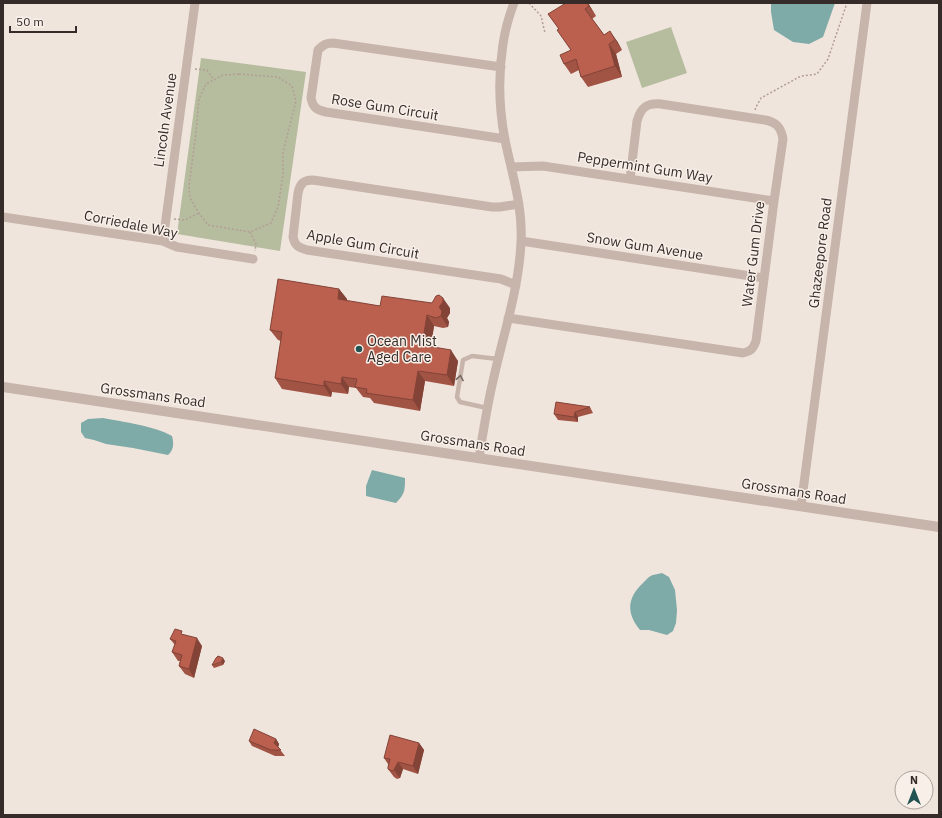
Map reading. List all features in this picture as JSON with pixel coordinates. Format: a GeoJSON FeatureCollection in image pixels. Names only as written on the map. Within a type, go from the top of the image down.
{"type":"FeatureCollection","features":[{"type":"Feature","properties":{"kind":"street","name":"Lincoln Avenue"},"geometry":{"type":"LineString","coordinates":[[163,241],[195,3]]}},
{"type":"Feature","properties":{"kind":"street"},"geometry":{"type":"LineString","coordinates":[[479,458],[487,408],[516,285],[521,241],[519,204],[505,139],[500,97],[503,44],[514,3]]}},
{"type":"Feature","properties":{"kind":"street","name":"Ghazeepore Road"},"geometry":{"type":"LineString","coordinates":[[801,506],[867,3]]}},
{"type":"Feature","properties":{"kind":"street","name":"Rose Gum Circuit"},"geometry":{"type":"LineString","coordinates":[[501,67],[326,43],[318,50],[311,98],[312,104],[320,111],[505,139]]}},
{"type":"Feature","properties":{"kind":"street","name":"Water Gum Drive"},"geometry":{"type":"LineString","coordinates":[[508,318],[743,353],[750,351],[756,341],[783,139],[782,132],[778,126],[772,121],[754,118],[661,104],[649,105],[640,113],[637,121],[630,179]]}},
{"type":"Feature","properties":{"kind":"street","name":"Peppermint Gum Way"},"geometry":{"type":"LineString","coordinates":[[511,167],[544,166],[774,201]]}},
{"type":"Feature","properties":{"kind":"street","name":"Apple Gum Circuit"},"geometry":{"type":"LineString","coordinates":[[516,285],[501,280],[307,250],[297,246],[293,237],[298,193],[300,187],[307,180],[492,207],[519,204]]}},
{"type":"Feature","properties":{"kind":"street","name":"Corriedale Way"},"geometry":{"type":"LineString","coordinates":[[3,217],[163,241],[177,247],[253,259]]}},
{"type":"Feature","properties":{"kind":"street","name":"Snow Gum Avenue"},"geometry":{"type":"LineString","coordinates":[[521,241],[764,278]]}},
{"type":"Feature","properties":{"kind":"street","name":"Grossmans Road"},"geometry":{"type":"LineString","coordinates":[[3,387],[939,527]]}},
{"type":"Feature","properties":{"kind":"lane"},"geometry":{"type":"LineString","coordinates":[[487,408],[460,402],[457,397],[463,360],[472,356],[498,359]]}},
{"type":"Feature","properties":{"kind":"path"},"geometry":{"type":"LineString","coordinates":[[529,3],[541,16],[545,33]]}},
{"type":"Feature","properties":{"kind":"path"},"geometry":{"type":"LineString","coordinates":[[754,118],[756,107],[761,98],[801,76],[817,74],[828,59],[847,3]]}},
{"type":"Feature","properties":{"kind":"path"},"geometry":{"type":"LineString","coordinates":[[187,68],[207,70],[214,80]]}},
{"type":"Feature","properties":{"kind":"path"},"geometry":{"type":"LineString","coordinates":[[239,74],[278,77],[292,86],[296,101],[283,152],[283,174],[278,207],[271,223],[250,232],[208,225],[190,198],[189,185],[199,99],[206,84],[214,80],[223,75],[239,74]]}},
{"type":"Feature","properties":{"kind":"path"},"geometry":{"type":"LineString","coordinates":[[166,218],[185,220],[199,213]]}},
{"type":"Feature","properties":{"kind":"path"},"geometry":{"type":"LineString","coordinates":[[250,232],[256,244],[253,259]]}},
{"type":"Feature","properties":{"kind":"green space"},"geometry":{"type":"Polygon","coordinates":[[[671,27],[687,73],[642,88],[626,42],[671,27]]]}},
{"type":"Feature","properties":{"kind":"green space"},"geometry":{"type":"Polygon","coordinates":[[[201,58],[306,72],[280,251],[177,234],[201,58]]]}},
{"type":"Feature","properties":{"kind":"water"},"geometry":{"type":"Polygon","coordinates":[[[771,3],[835,3],[823,37],[809,44],[793,42],[774,30],[771,3]]]}},
{"type":"Feature","properties":{"kind":"water"},"geometry":{"type":"Polygon","coordinates":[[[103,418],[139,425],[172,436],[172,449],[168,455],[106,444],[85,438],[81,432],[81,423],[88,419],[103,418]]]}},
{"type":"Feature","properties":{"kind":"water"},"geometry":{"type":"Polygon","coordinates":[[[372,470],[405,478],[404,492],[396,503],[366,496],[366,486],[372,470]]]}},
{"type":"Feature","properties":{"kind":"water"},"geometry":{"type":"Polygon","coordinates":[[[662,573],[669,577],[675,590],[677,610],[676,623],[673,631],[667,635],[649,630],[640,630],[632,618],[630,606],[634,594],[646,579],[650,576],[662,573]]]}},
{"type":"Feature","properties":{"kind":"building"},"geometry":{"type":"Polygon","coordinates":[[[566,3],[587,3],[589,6],[585,9],[604,35],[610,31],[615,40],[609,44],[615,66],[581,77],[576,59],[564,64],[560,55],[571,50],[548,14],[566,3]]]}},
{"type":"Feature","properties":{"kind":"building","name":"Ocean Mist Aged Care"},"geometry":{"type":"Polygon","coordinates":[[[278,279],[339,289],[338,299],[380,306],[382,296],[432,303],[436,296],[439,295],[443,298],[443,302],[439,307],[442,311],[441,316],[436,318],[427,315],[422,345],[451,350],[447,375],[418,371],[413,400],[366,393],[367,389],[355,387],[357,379],[342,377],[341,384],[324,381],[324,386],[275,378],[282,332],[270,330],[278,279]]]}},
{"type":"Feature","properties":{"kind":"building"},"geometry":{"type":"Polygon","coordinates":[[[556,402],[590,407],[575,412],[574,417],[554,414],[556,402]]]}},
{"type":"Feature","properties":{"kind":"building"},"geometry":{"type":"Polygon","coordinates":[[[175,629],[182,631],[181,634],[197,638],[189,669],[179,666],[182,655],[172,652],[176,641],[170,639],[175,629]]]}},
{"type":"Feature","properties":{"kind":"building"},"geometry":{"type":"Polygon","coordinates":[[[218,656],[223,658],[221,662],[212,665],[216,658],[218,656]]]}},
{"type":"Feature","properties":{"kind":"building"},"geometry":{"type":"Polygon","coordinates":[[[254,729],[276,739],[274,743],[281,750],[271,750],[249,741],[254,729]]]}},
{"type":"Feature","properties":{"kind":"building"},"geometry":{"type":"Polygon","coordinates":[[[390,735],[419,743],[413,766],[398,762],[394,770],[392,771],[388,769],[390,759],[384,758],[390,735]]]}},
{"type":"Feature","properties":{"kind":"place","name":"Ocean Mist Aged Care"},"geometry":{"type":"Point","coordinates":[359,349]}}]}
